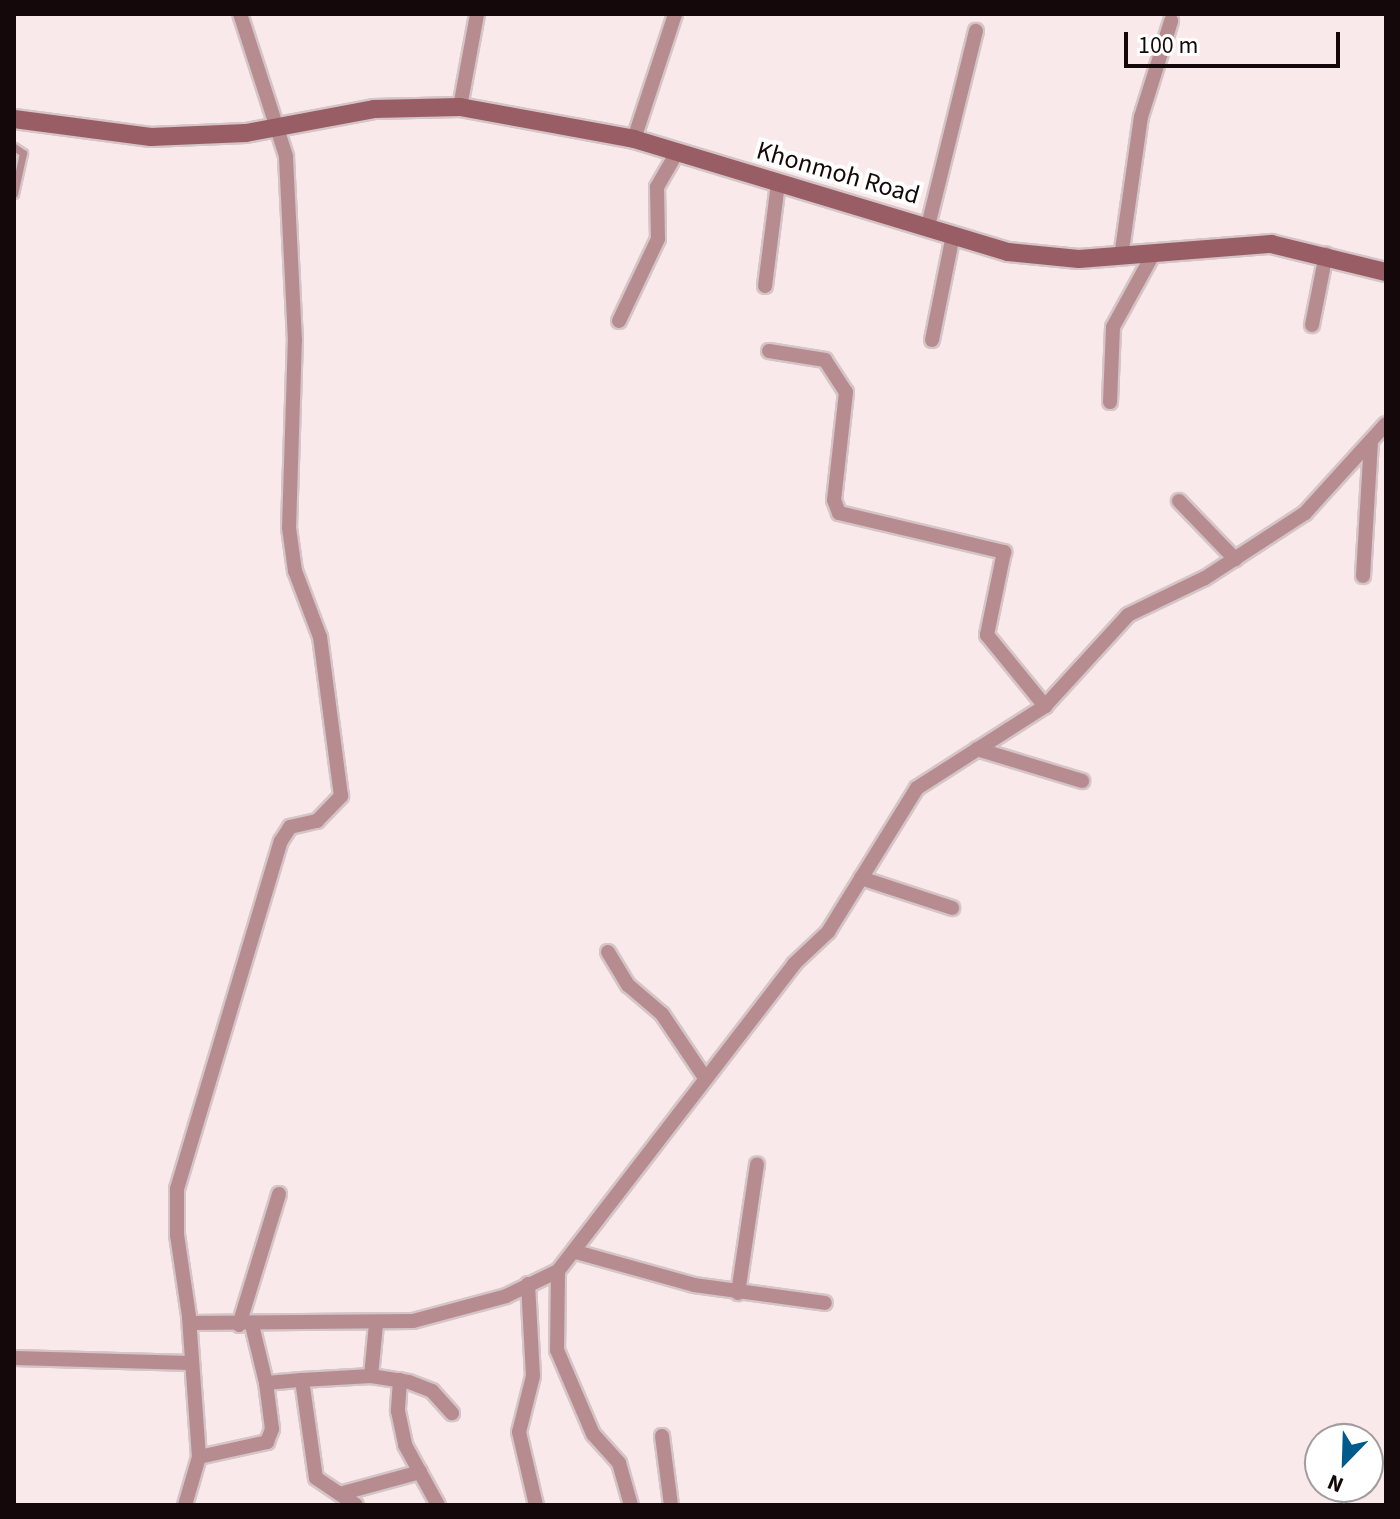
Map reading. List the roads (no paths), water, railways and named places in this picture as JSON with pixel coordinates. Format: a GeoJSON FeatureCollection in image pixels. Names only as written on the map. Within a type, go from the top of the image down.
{"type":"FeatureCollection","features":[{"type":"Feature","properties":{"kind":"main road","name":"Khonmoh Road"},"geometry":{"type":"LineString","coordinates":[[14,119],[151,137],[277,128],[374,109],[460,107],[634,139],[1008,252],[1152,256],[1254,243],[1326,254],[1386,272]]}},
{"type":"Feature","properties":{"kind":"street"},"geometry":{"type":"LineString","coordinates":[[185,1505],[199,1457],[190,1323],[176,1214],[186,1153],[235,1008],[281,841],[290,827],[317,821],[341,796],[320,637],[295,571],[289,528],[295,341],[286,156],[240,14]]}},
{"type":"Feature","properties":{"kind":"street"},"geometry":{"type":"LineString","coordinates":[[460,107],[477,14]]}},
{"type":"Feature","properties":{"kind":"street"},"geometry":{"type":"LineString","coordinates":[[634,139],[675,14]]}},
{"type":"Feature","properties":{"kind":"street"},"geometry":{"type":"LineString","coordinates":[[1121,257],[1139,127],[1171,21]]}},
{"type":"Feature","properties":{"kind":"street"},"geometry":{"type":"LineString","coordinates":[[928,226],[976,31]]}},
{"type":"Feature","properties":{"kind":"street"},"geometry":{"type":"LineString","coordinates":[[619,321],[658,239],[657,187],[677,153]]}},
{"type":"Feature","properties":{"kind":"street"},"geometry":{"type":"LineString","coordinates":[[765,286],[778,183]]}},
{"type":"Feature","properties":{"kind":"street"},"geometry":{"type":"LineString","coordinates":[[932,340],[953,235]]}},
{"type":"Feature","properties":{"kind":"street"},"geometry":{"type":"LineString","coordinates":[[1312,325],[1326,254]]}},
{"type":"Feature","properties":{"kind":"street"},"geometry":{"type":"LineString","coordinates":[[1110,402],[1113,327],[1152,256]]}},
{"type":"Feature","properties":{"kind":"street"},"geometry":{"type":"LineString","coordinates":[[769,351],[825,360],[844,387],[847,398],[834,500],[839,513],[1004,552],[987,635],[1045,706]]}},
{"type":"Feature","properties":{"kind":"street"},"geometry":{"type":"LineString","coordinates":[[190,1323],[376,1324],[470,1307],[558,1271],[576,1252],[624,1180],[794,964],[828,932],[911,795],[935,772],[1045,706],[1118,622],[1235,559],[1305,513],[1386,424]]}},
{"type":"Feature","properties":{"kind":"street"},"geometry":{"type":"LineString","coordinates":[[1363,576],[1371,442]]}},
{"type":"Feature","properties":{"kind":"street"},"geometry":{"type":"LineString","coordinates":[[1179,501],[1235,559]]}},
{"type":"Feature","properties":{"kind":"street"},"geometry":{"type":"LineString","coordinates":[[977,749],[1082,781]]}},
{"type":"Feature","properties":{"kind":"street"},"geometry":{"type":"LineString","coordinates":[[861,878],[952,908]]}},
{"type":"Feature","properties":{"kind":"street"},"geometry":{"type":"LineString","coordinates":[[608,952],[628,985],[662,1014],[705,1078]]}},
{"type":"Feature","properties":{"kind":"street"},"geometry":{"type":"LineString","coordinates":[[738,1293],[757,1164]]}},
{"type":"Feature","properties":{"kind":"street"},"geometry":{"type":"LineString","coordinates":[[199,1457],[267,1442],[272,1429],[266,1383],[245,1325],[279,1194]]}},
{"type":"Feature","properties":{"kind":"street"},"geometry":{"type":"LineString","coordinates":[[576,1252],[738,1293],[825,1303]]}},
{"type":"Feature","properties":{"kind":"street"},"geometry":{"type":"LineString","coordinates":[[558,1271],[557,1350],[593,1434],[619,1463],[631,1505]]}},
{"type":"Feature","properties":{"kind":"street"},"geometry":{"type":"LineString","coordinates":[[528,1284],[533,1376],[519,1432],[536,1505]]}},
{"type":"Feature","properties":{"kind":"street"},"geometry":{"type":"LineString","coordinates":[[371,1376],[376,1324]]}},
{"type":"Feature","properties":{"kind":"street"},"geometry":{"type":"LineString","coordinates":[[14,1358],[192,1363]]}},
{"type":"Feature","properties":{"kind":"street"},"geometry":{"type":"LineString","coordinates":[[266,1383],[371,1376],[400,1380],[428,1388],[452,1413]]}},
{"type":"Feature","properties":{"kind":"street"},"geometry":{"type":"LineString","coordinates":[[302,1380],[315,1475],[356,1505]]}},
{"type":"Feature","properties":{"kind":"street"},"geometry":{"type":"LineString","coordinates":[[400,1380],[399,1419],[405,1445],[438,1505]]}},
{"type":"Feature","properties":{"kind":"street"},"geometry":{"type":"LineString","coordinates":[[662,1436],[671,1505]]}},
{"type":"Feature","properties":{"kind":"street"},"geometry":{"type":"LineString","coordinates":[[343,1493],[420,1472]]}},
{"type":"Feature","properties":{"kind":"lane"},"geometry":{"type":"LineString","coordinates":[[14,147],[23,153],[14,194]]}}]}
